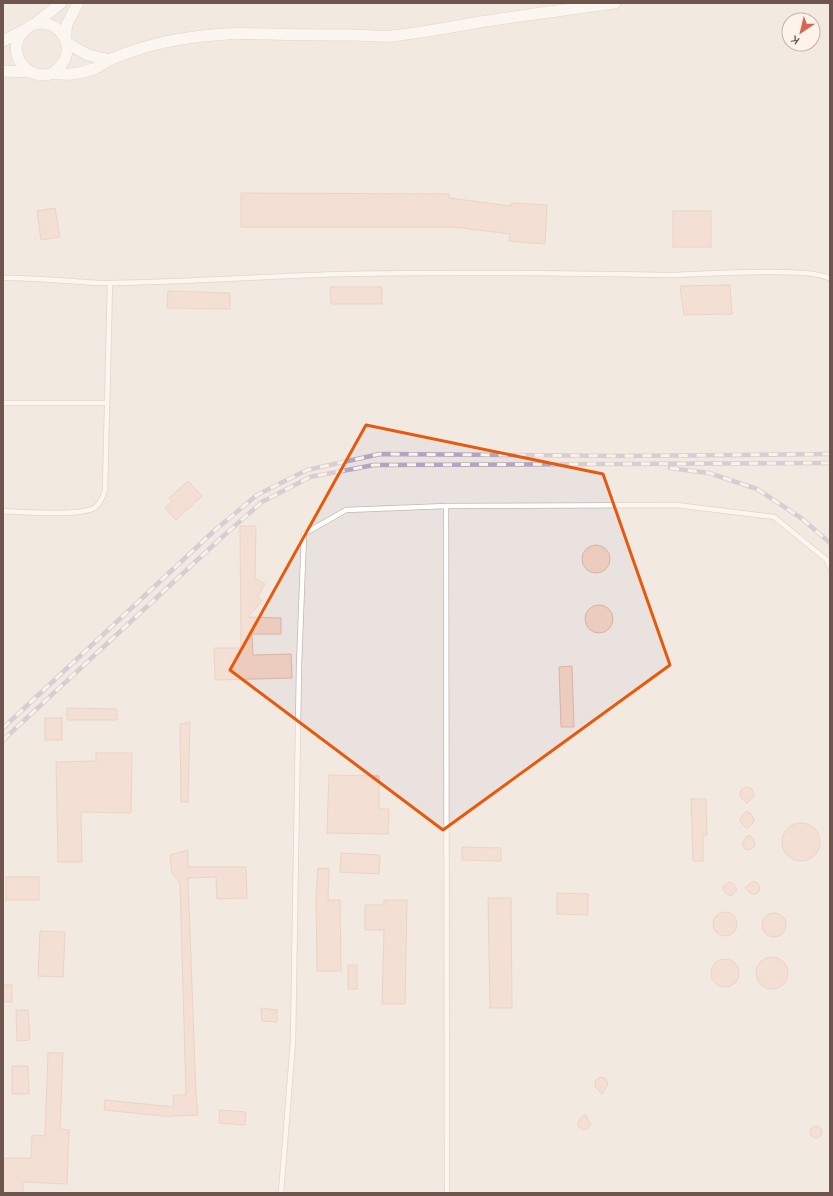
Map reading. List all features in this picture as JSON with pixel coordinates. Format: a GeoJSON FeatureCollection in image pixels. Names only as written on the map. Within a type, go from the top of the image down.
{"type":"FeatureCollection","features":[{"type":"Feature","properties":{"kind":"street"},"geometry":{"type":"LineString","coordinates":[[3,41],[35,24],[62,3]]}},
{"type":"Feature","properties":{"kind":"street"},"geometry":{"type":"LineString","coordinates":[[53,73],[61,67],[67,57],[67,24],[78,3]]}},
{"type":"Feature","properties":{"kind":"street"},"geometry":{"type":"LineString","coordinates":[[24,30],[17,41],[16,55],[23,67],[30,72],[38,75],[46,75],[53,73],[66,74],[93,69],[110,60],[138,49],[188,37],[228,34],[392,36],[615,3]]}},
{"type":"Feature","properties":{"kind":"street"},"geometry":{"type":"LineString","coordinates":[[35,24],[42,23],[55,27],[62,33],[66,40],[88,54],[110,60]]}},
{"type":"Feature","properties":{"kind":"street"},"geometry":{"type":"LineString","coordinates":[[3,70],[30,72]]}},
{"type":"Feature","properties":{"kind":"lane"},"geometry":{"type":"LineString","coordinates":[[3,278],[28,277],[110,283],[344,274],[557,273],[682,275],[774,272],[810,273],[830,279]]}},
{"type":"Feature","properties":{"kind":"lane"},"geometry":{"type":"LineString","coordinates":[[3,511],[73,513],[93,509],[102,500],[105,490],[110,283]]}},
{"type":"Feature","properties":{"kind":"lane"},"geometry":{"type":"LineString","coordinates":[[3,403],[106,403]]}},
{"type":"Feature","properties":{"kind":"lane"},"geometry":{"type":"LineString","coordinates":[[281,1193],[293,1041],[299,673],[304,534],[346,510],[446,506],[676,504],[774,518],[827,560],[830,567]]}},
{"type":"Feature","properties":{"kind":"lane"},"geometry":{"type":"LineString","coordinates":[[446,506],[447,1193]]}},
{"type":"Feature","properties":{"kind":"highlighted area"},"geometry":{"type":"Polygon","coordinates":[[[366,425],[603,474],[670,665],[443,830],[230,670],[366,425]]]}},
{"type":"Feature","properties":{"kind":"shaded area"},"geometry":{"type":"Polygon","coordinates":[[[3,3],[830,3],[830,1193],[3,1193],[3,3]]]}},
{"type":"Feature","properties":{"kind":"building"},"geometry":{"type":"Polygon","coordinates":[[[241,193],[449,194],[449,198],[511,206],[511,203],[547,205],[545,244],[509,241],[510,234],[454,227],[241,227],[241,193]]]}},
{"type":"Feature","properties":{"kind":"building"},"geometry":{"type":"Polygon","coordinates":[[[55,208],[60,237],[41,240],[37,211],[55,208]]]}},
{"type":"Feature","properties":{"kind":"building"},"geometry":{"type":"Polygon","coordinates":[[[673,211],[711,211],[711,247],[673,247],[673,211]]]}},
{"type":"Feature","properties":{"kind":"building"},"geometry":{"type":"Polygon","coordinates":[[[730,285],[732,314],[684,315],[680,286],[730,285]]]}},
{"type":"Feature","properties":{"kind":"building"},"geometry":{"type":"Polygon","coordinates":[[[330,287],[382,287],[382,304],[331,304],[330,287]]]}},
{"type":"Feature","properties":{"kind":"building"},"geometry":{"type":"Polygon","coordinates":[[[168,291],[230,293],[230,309],[167,308],[168,291]]]}},
{"type":"Feature","properties":{"kind":"building"},"geometry":{"type":"Polygon","coordinates":[[[188,481],[202,496],[176,520],[165,508],[172,501],[169,498],[188,481]]]}},
{"type":"Feature","properties":{"kind":"building"},"geometry":{"type":"Polygon","coordinates":[[[240,526],[256,526],[255,578],[265,584],[258,596],[262,601],[248,617],[281,618],[281,634],[252,634],[253,655],[291,654],[292,678],[215,680],[214,648],[241,648],[240,526]]]}},
{"type":"Feature","properties":{"kind":"building"},"geometry":{"type":"Polygon","coordinates":[[[596,545],[606,549],[610,559],[606,569],[596,573],[586,569],[582,559],[586,549],[596,545]]]}},
{"type":"Feature","properties":{"kind":"building"},"geometry":{"type":"Polygon","coordinates":[[[599,605],[609,609],[613,619],[609,629],[599,633],[589,629],[585,619],[589,609],[599,605]]]}},
{"type":"Feature","properties":{"kind":"building"},"geometry":{"type":"Polygon","coordinates":[[[572,666],[574,727],[561,727],[559,667],[572,666]]]}},
{"type":"Feature","properties":{"kind":"building"},"geometry":{"type":"Polygon","coordinates":[[[67,708],[117,709],[117,720],[67,720],[67,708]]]}},
{"type":"Feature","properties":{"kind":"building"},"geometry":{"type":"Polygon","coordinates":[[[45,718],[62,718],[62,740],[45,740],[45,718]]]}},
{"type":"Feature","properties":{"kind":"building"},"geometry":{"type":"Polygon","coordinates":[[[190,722],[188,802],[181,802],[180,724],[190,722]]]}},
{"type":"Feature","properties":{"kind":"building"},"geometry":{"type":"Polygon","coordinates":[[[96,753],[132,753],[131,813],[81,812],[82,862],[58,862],[56,762],[96,761],[96,753]]]}},
{"type":"Feature","properties":{"kind":"building"},"geometry":{"type":"Polygon","coordinates":[[[329,775],[379,776],[379,809],[389,809],[388,834],[327,833],[329,775]]]}},
{"type":"Feature","properties":{"kind":"building"},"geometry":{"type":"Polygon","coordinates":[[[747,787],[752,789],[754,795],[753,798],[747,803],[740,796],[741,790],[747,787]]]}},
{"type":"Feature","properties":{"kind":"building"},"geometry":{"type":"Polygon","coordinates":[[[691,799],[706,799],[707,835],[703,836],[703,861],[693,861],[691,799]]]}},
{"type":"Feature","properties":{"kind":"building"},"geometry":{"type":"Polygon","coordinates":[[[747,811],[752,815],[754,820],[747,829],[740,821],[742,815],[747,811]]]}},
{"type":"Feature","properties":{"kind":"building"},"geometry":{"type":"Polygon","coordinates":[[[797,823],[805,823],[815,828],[819,835],[819,849],[815,856],[805,861],[797,861],[787,856],[785,853],[782,846],[782,838],[787,828],[790,826],[797,823]]]}},
{"type":"Feature","properties":{"kind":"building"},"geometry":{"type":"Polygon","coordinates":[[[748,835],[753,838],[755,843],[755,846],[750,850],[745,849],[742,843],[748,835]]]}},
{"type":"Feature","properties":{"kind":"building"},"geometry":{"type":"Polygon","coordinates":[[[462,847],[501,848],[501,861],[462,860],[462,847]]]}},
{"type":"Feature","properties":{"kind":"building"},"geometry":{"type":"Polygon","coordinates":[[[188,850],[188,867],[246,867],[247,898],[217,899],[216,877],[188,878],[198,1115],[172,1117],[104,1110],[105,1100],[174,1107],[173,1095],[186,1095],[180,883],[172,873],[170,855],[188,850]]]}},
{"type":"Feature","properties":{"kind":"building"},"geometry":{"type":"Polygon","coordinates":[[[341,853],[380,855],[379,874],[340,872],[341,853]]]}},
{"type":"Feature","properties":{"kind":"building"},"geometry":{"type":"Polygon","coordinates":[[[318,868],[329,869],[328,900],[340,900],[341,971],[317,971],[316,896],[318,868]]]}},
{"type":"Feature","properties":{"kind":"building"},"geometry":{"type":"Polygon","coordinates":[[[6,877],[39,877],[39,900],[6,900],[6,877]]]}},
{"type":"Feature","properties":{"kind":"building"},"geometry":{"type":"Polygon","coordinates":[[[753,881],[758,883],[760,888],[758,893],[755,894],[750,893],[745,888],[753,881]]]}},
{"type":"Feature","properties":{"kind":"building"},"geometry":{"type":"Polygon","coordinates":[[[729,882],[734,884],[737,890],[731,896],[726,894],[723,889],[729,882]]]}},
{"type":"Feature","properties":{"kind":"building"},"geometry":{"type":"Polygon","coordinates":[[[557,893],[588,894],[588,915],[557,914],[557,893]]]}},
{"type":"Feature","properties":{"kind":"building"},"geometry":{"type":"Polygon","coordinates":[[[488,898],[511,898],[512,1008],[490,1008],[488,898]]]}},
{"type":"Feature","properties":{"kind":"building"},"geometry":{"type":"Polygon","coordinates":[[[384,900],[407,900],[405,1004],[382,1004],[384,930],[365,930],[365,905],[384,905],[384,900]]]}},
{"type":"Feature","properties":{"kind":"building"},"geometry":{"type":"Polygon","coordinates":[[[725,912],[733,916],[737,924],[733,932],[725,936],[717,932],[713,924],[717,916],[725,912]]]}},
{"type":"Feature","properties":{"kind":"building"},"geometry":{"type":"Polygon","coordinates":[[[774,913],[782,917],[786,925],[782,933],[774,937],[766,933],[762,925],[766,917],[774,913]]]}},
{"type":"Feature","properties":{"kind":"building"},"geometry":{"type":"Polygon","coordinates":[[[40,931],[65,932],[63,977],[38,976],[40,931]]]}},
{"type":"Feature","properties":{"kind":"building"},"geometry":{"type":"Polygon","coordinates":[[[769,957],[775,957],[784,961],[788,973],[784,985],[775,989],[769,989],[760,985],[756,976],[756,970],[760,961],[769,957]]]}},
{"type":"Feature","properties":{"kind":"building"},"geometry":{"type":"Polygon","coordinates":[[[725,959],[735,963],[739,973],[735,983],[725,987],[715,983],[711,973],[715,963],[725,959]]]}},
{"type":"Feature","properties":{"kind":"building"},"geometry":{"type":"Polygon","coordinates":[[[348,965],[357,965],[357,989],[348,989],[348,965]]]}},
{"type":"Feature","properties":{"kind":"building"},"geometry":{"type":"Polygon","coordinates":[[[3,985],[12,985],[12,1002],[3,1002],[3,985]]]}},
{"type":"Feature","properties":{"kind":"building"},"geometry":{"type":"Polygon","coordinates":[[[261,1008],[277,1010],[277,1022],[262,1021],[261,1008]]]}},
{"type":"Feature","properties":{"kind":"building"},"geometry":{"type":"Polygon","coordinates":[[[16,1010],[28,1010],[30,1040],[17,1041],[16,1010]]]}},
{"type":"Feature","properties":{"kind":"building"},"geometry":{"type":"Polygon","coordinates":[[[48,1053],[63,1053],[60,1129],[69,1130],[67,1184],[23,1182],[23,1193],[3,1193],[3,1158],[31,1158],[32,1135],[45,1136],[48,1053]]]}},
{"type":"Feature","properties":{"kind":"building"},"geometry":{"type":"Polygon","coordinates":[[[12,1066],[28,1066],[29,1094],[12,1094],[12,1066]]]}},
{"type":"Feature","properties":{"kind":"building"},"geometry":{"type":"Polygon","coordinates":[[[601,1077],[606,1079],[608,1084],[602,1094],[595,1087],[596,1080],[601,1077]]]}},
{"type":"Feature","properties":{"kind":"building"},"geometry":{"type":"Polygon","coordinates":[[[220,1110],[246,1112],[245,1125],[219,1123],[220,1110]]]}},
{"type":"Feature","properties":{"kind":"building"},"geometry":{"type":"Polygon","coordinates":[[[585,1114],[591,1124],[588,1128],[583,1130],[578,1126],[578,1123],[585,1114]]]}},
{"type":"Feature","properties":{"kind":"building"},"geometry":{"type":"Polygon","coordinates":[[[818,1126],[821,1127],[821,1137],[814,1138],[811,1137],[810,1130],[811,1127],[818,1126]]]}},
{"type":"Feature","properties":{"kind":"railway"},"geometry":{"type":"LineString","coordinates":[[3,728],[214,531],[257,495],[307,470],[380,454],[623,456],[830,454]]}},
{"type":"Feature","properties":{"kind":"railway"},"geometry":{"type":"LineString","coordinates":[[3,740],[221,538],[262,502],[310,477],[374,465],[830,463]]}},
{"type":"Feature","properties":{"kind":"railway"},"geometry":{"type":"LineString","coordinates":[[670,468],[709,473],[757,489],[801,518],[830,543]]}}]}
